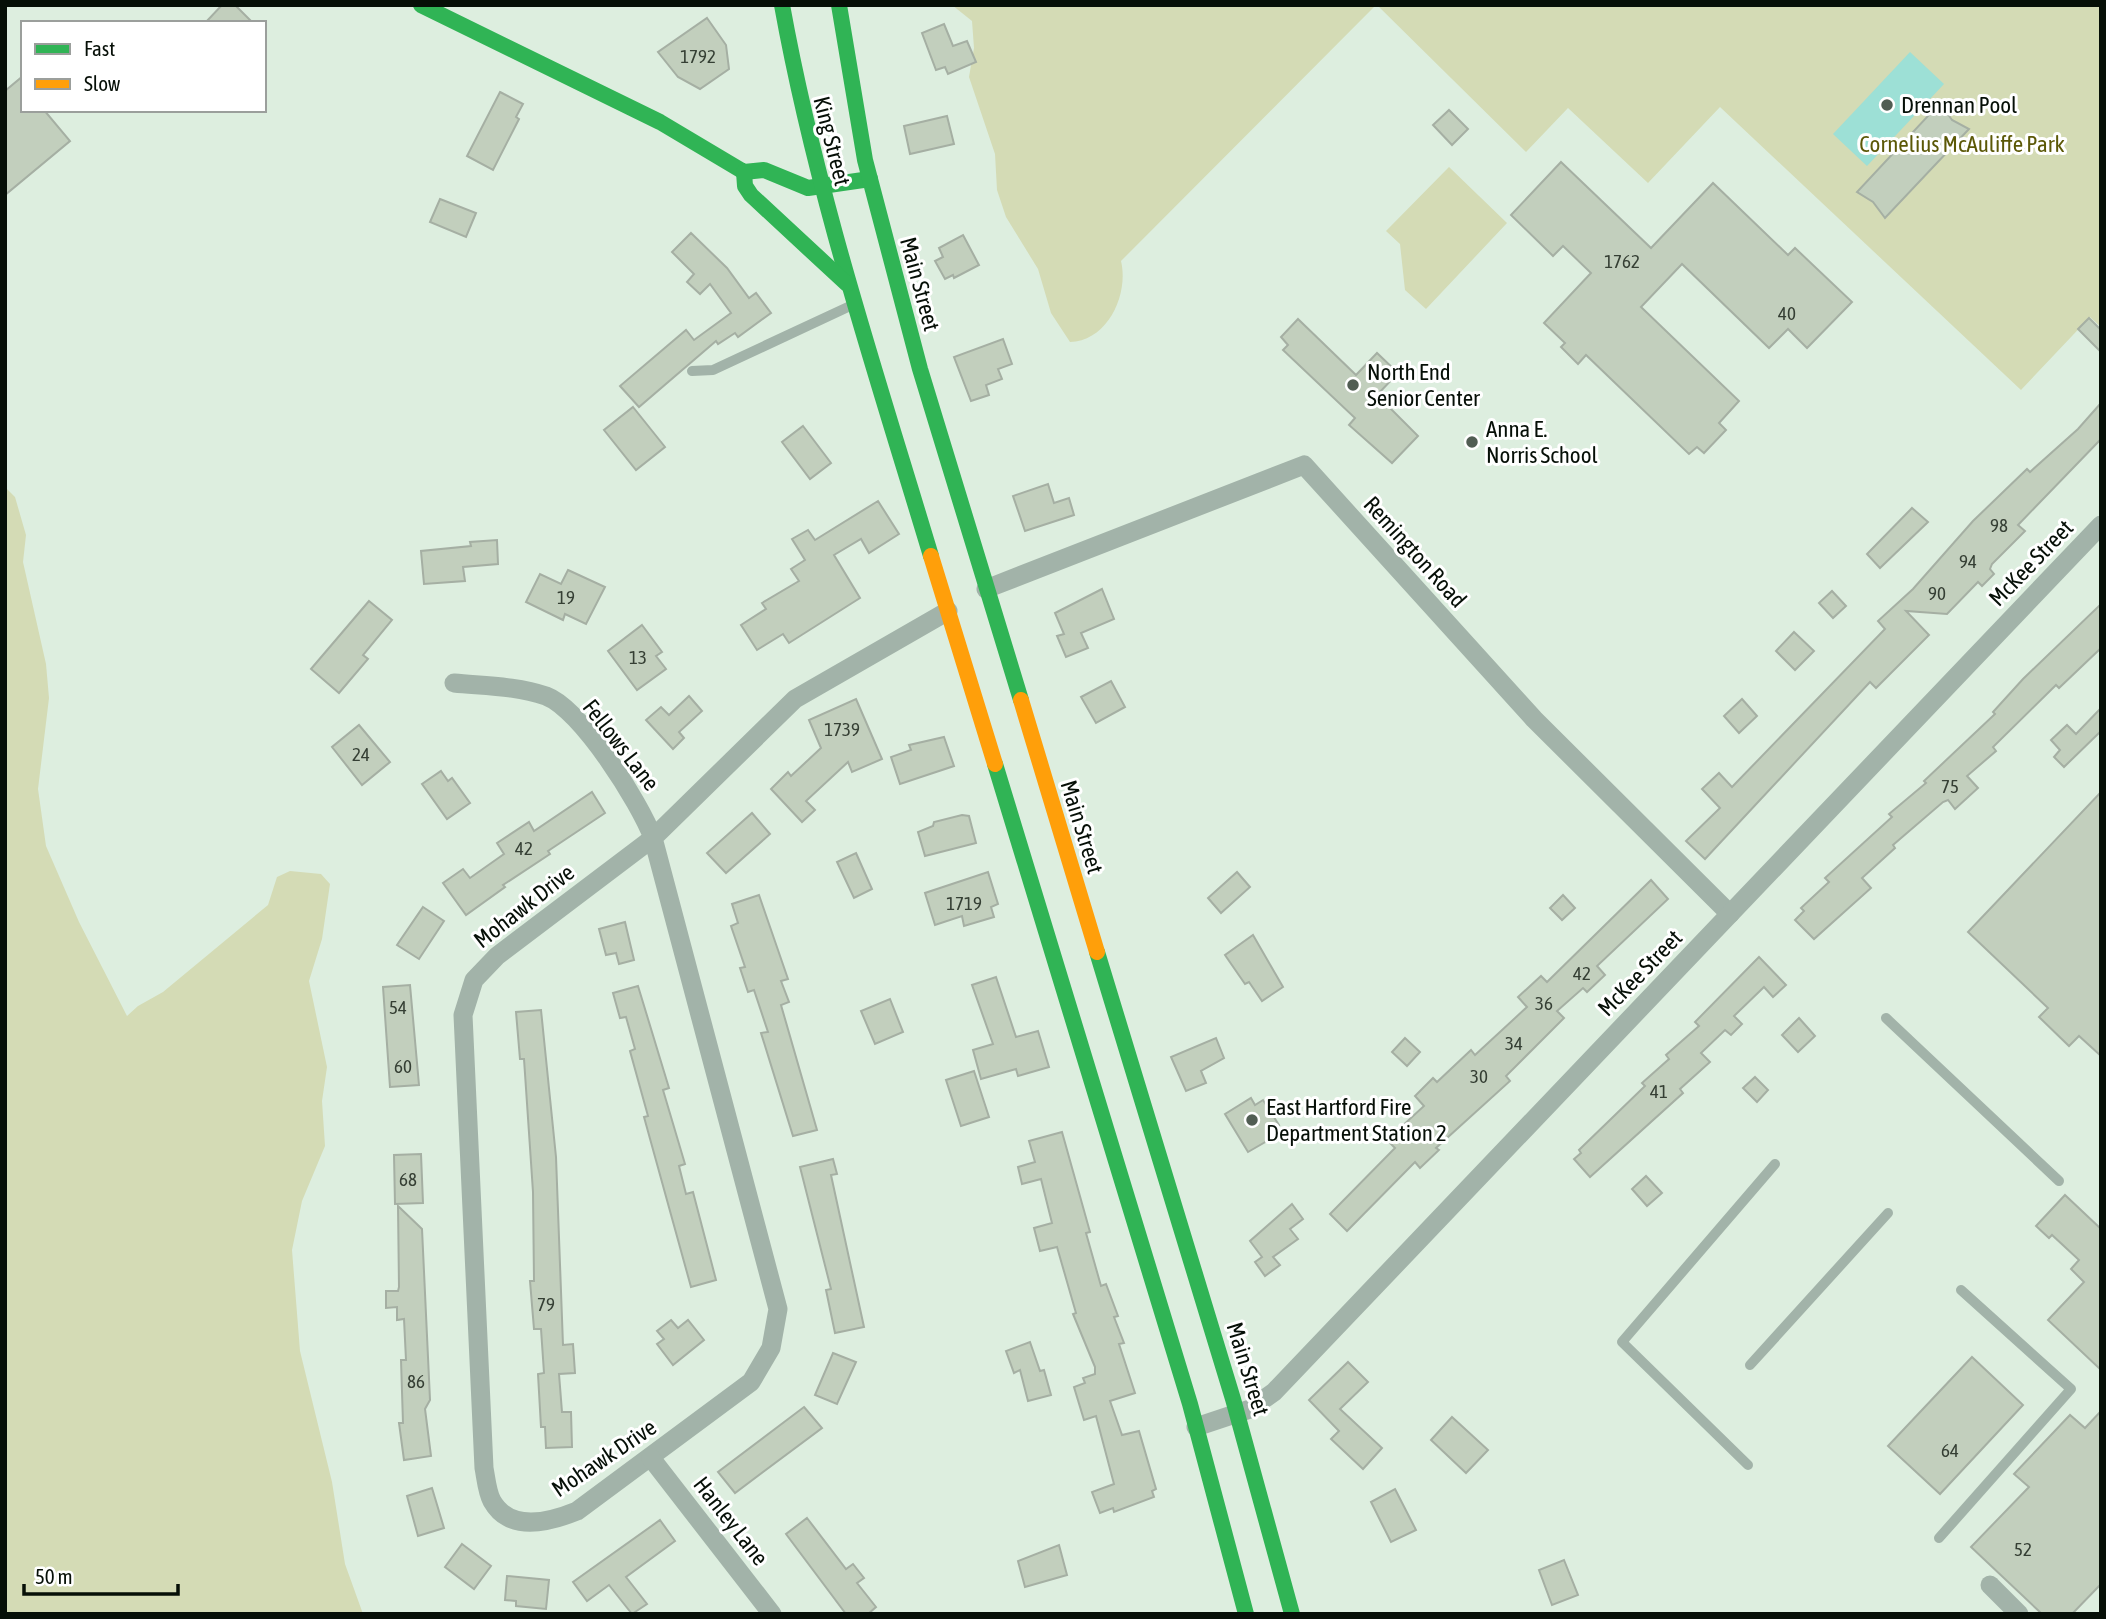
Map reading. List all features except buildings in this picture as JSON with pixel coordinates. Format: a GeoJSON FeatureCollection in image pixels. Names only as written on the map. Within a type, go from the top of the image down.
{"type":"FeatureCollection","features":[{"type":"Feature","properties":{"kind":"main road"},"geometry":{"type":"LineString","coordinates":[[421,5],[660,122],[744,172],[764,170],[793,184],[820,188],[870,179]]}},
{"type":"Feature","properties":{"kind":"main road","name":"King Street"},"geometry":{"type":"LineString","coordinates":[[782,5],[799,100],[820,188],[848,285]]}},
{"type":"Feature","properties":{"kind":"main road","name":"King Street"},"geometry":{"type":"LineString","coordinates":[[839,5],[870,179]]}},
{"type":"Feature","properties":{"kind":"main road"},"geometry":{"type":"LineString","coordinates":[[744,172],[745,186],[751,195],[815,251],[848,285],[1196,1427],[1246,1614]]}},
{"type":"Feature","properties":{"kind":"main road","name":"Main Street"},"geometry":{"type":"LineString","coordinates":[[870,179],[924,382],[1238,1414],[1292,1614]]}},
{"type":"Feature","properties":{"kind":"main road"},"geometry":{"type":"LineString","coordinates":[[1125,1192],[1166,1179]]}},
{"type":"Feature","properties":{"kind":"street","name":"Remington Road"},"geometry":{"type":"LineString","coordinates":[[986,589],[1304,465],[1534,719],[1730,914]]}},
{"type":"Feature","properties":{"kind":"street","name":"McKee Street"},"geometry":{"type":"LineString","coordinates":[[1196,1427],[1238,1414],[1261,1403],[1274,1392],[2101,525]]}},
{"type":"Feature","properties":{"kind":"street","name":"Mohawk Drive"},"geometry":{"type":"LineString","coordinates":[[653,838],[778,1309],[771,1348],[751,1382],[577,1511],[549,1522],[515,1521],[492,1501],[484,1468],[463,1015],[474,980],[497,956],[653,838],[795,699],[948,611]]}},
{"type":"Feature","properties":{"kind":"street","name":"Fellows Lane"},"geometry":{"type":"LineString","coordinates":[[454,683],[510,687],[549,697],[577,721],[618,774],[644,814],[653,838]]}},
{"type":"Feature","properties":{"kind":"street","name":"Hanley Lane"},"geometry":{"type":"LineString","coordinates":[[651,1458],[772,1614]]}},
{"type":"Feature","properties":{"kind":"street"},"geometry":{"type":"LineString","coordinates":[[1990,1585],[2019,1614]]}},
{"type":"Feature","properties":{"kind":"lane"},"geometry":{"type":"LineString","coordinates":[[692,371],[713,370],[854,304]]}},
{"type":"Feature","properties":{"kind":"lane"},"geometry":{"type":"LineString","coordinates":[[1886,1018],[2059,1181]]}},
{"type":"Feature","properties":{"kind":"lane"},"geometry":{"type":"LineString","coordinates":[[1748,1465],[1622,1342],[1775,1164]]}},
{"type":"Feature","properties":{"kind":"lane"},"geometry":{"type":"LineString","coordinates":[[1750,1365],[1888,1213]]}},
{"type":"Feature","properties":{"kind":"lane"},"geometry":{"type":"LineString","coordinates":[[1938,1538],[2071,1389],[1961,1290]]}},
{"type":"Feature","properties":{"kind":"green space"},"geometry":{"type":"Polygon","coordinates":[[[952,5],[1376,5],[1121,261],[1122,287],[1113,314],[1095,334],[1070,342],[1051,313],[1038,269],[1006,217],[997,190],[995,154],[969,77],[974,48],[972,21],[952,5]]]}},
{"type":"Feature","properties":{"kind":"green space","name":"Cornelius McAuliffe Park"},"geometry":{"type":"Polygon","coordinates":[[[1377,5],[2101,5],[2101,327],[2090,317],[2021,390],[1720,107],[1648,183],[1568,108],[1526,152],[1377,5]]]}},
{"type":"Feature","properties":{"kind":"green space"},"geometry":{"type":"Polygon","coordinates":[[[1449,167],[1507,223],[1426,309],[1405,290],[1400,244],[1386,231],[1449,167]]]}},
{"type":"Feature","properties":{"kind":"green space"},"geometry":{"type":"Polygon","coordinates":[[[5,487],[15,497],[26,535],[23,562],[46,664],[49,698],[38,789],[46,846],[79,922],[127,1016],[138,1006],[163,992],[268,905],[277,877],[290,871],[321,874],[330,884],[322,939],[309,981],[327,1067],[322,1101],[325,1146],[302,1201],[292,1250],[300,1351],[332,1482],[345,1564],[363,1614],[5,1614],[5,487]]]}},
{"type":"Feature","properties":{"kind":"water"},"geometry":{"type":"Polygon","coordinates":[[[1910,52],[1944,84],[1867,166],[1833,134],[1910,52]]]}},
{"type":"Feature","properties":{"kind":"traffic: fast"},"geometry":{"type":"LineString","coordinates":[[421,5],[660,122],[744,172],[764,170],[808,188],[870,179]]}},
{"type":"Feature","properties":{"kind":"traffic: fast"},"geometry":{"type":"LineString","coordinates":[[782,5],[830,214],[931,556]]}},
{"type":"Feature","properties":{"kind":"traffic: fast"},"geometry":{"type":"LineString","coordinates":[[839,5],[865,160],[920,369],[1021,700]]}},
{"type":"Feature","properties":{"kind":"traffic: fast"},"geometry":{"type":"LineString","coordinates":[[744,172],[745,186],[751,195],[847,284]]}},
{"type":"Feature","properties":{"kind":"traffic: fast"},"geometry":{"type":"LineString","coordinates":[[995,764],[1190,1404],[1246,1614]]}},
{"type":"Feature","properties":{"kind":"traffic: fast"},"geometry":{"type":"LineString","coordinates":[[1097,952],[1233,1399],[1292,1614]]}},
{"type":"Feature","properties":{"kind":"traffic: slow"},"geometry":{"type":"LineString","coordinates":[[931,556],[995,764]]}},
{"type":"Feature","properties":{"kind":"traffic: slow"},"geometry":{"type":"LineString","coordinates":[[1021,700],[1097,952]]}},
{"type":"Feature","properties":{"kind":"place","name":"Drennan Pool"},"geometry":{"type":"Point","coordinates":[1887,105]}},
{"type":"Feature","properties":{"kind":"place","name":"North End Senior Center"},"geometry":{"type":"Point","coordinates":[1353,385]}},
{"type":"Feature","properties":{"kind":"place","name":"Anna E. Norris School"},"geometry":{"type":"Point","coordinates":[1472,442]}},
{"type":"Feature","properties":{"kind":"place","name":"East Hartford Fire Department Station 2"},"geometry":{"type":"Point","coordinates":[1252,1120]}}]}
